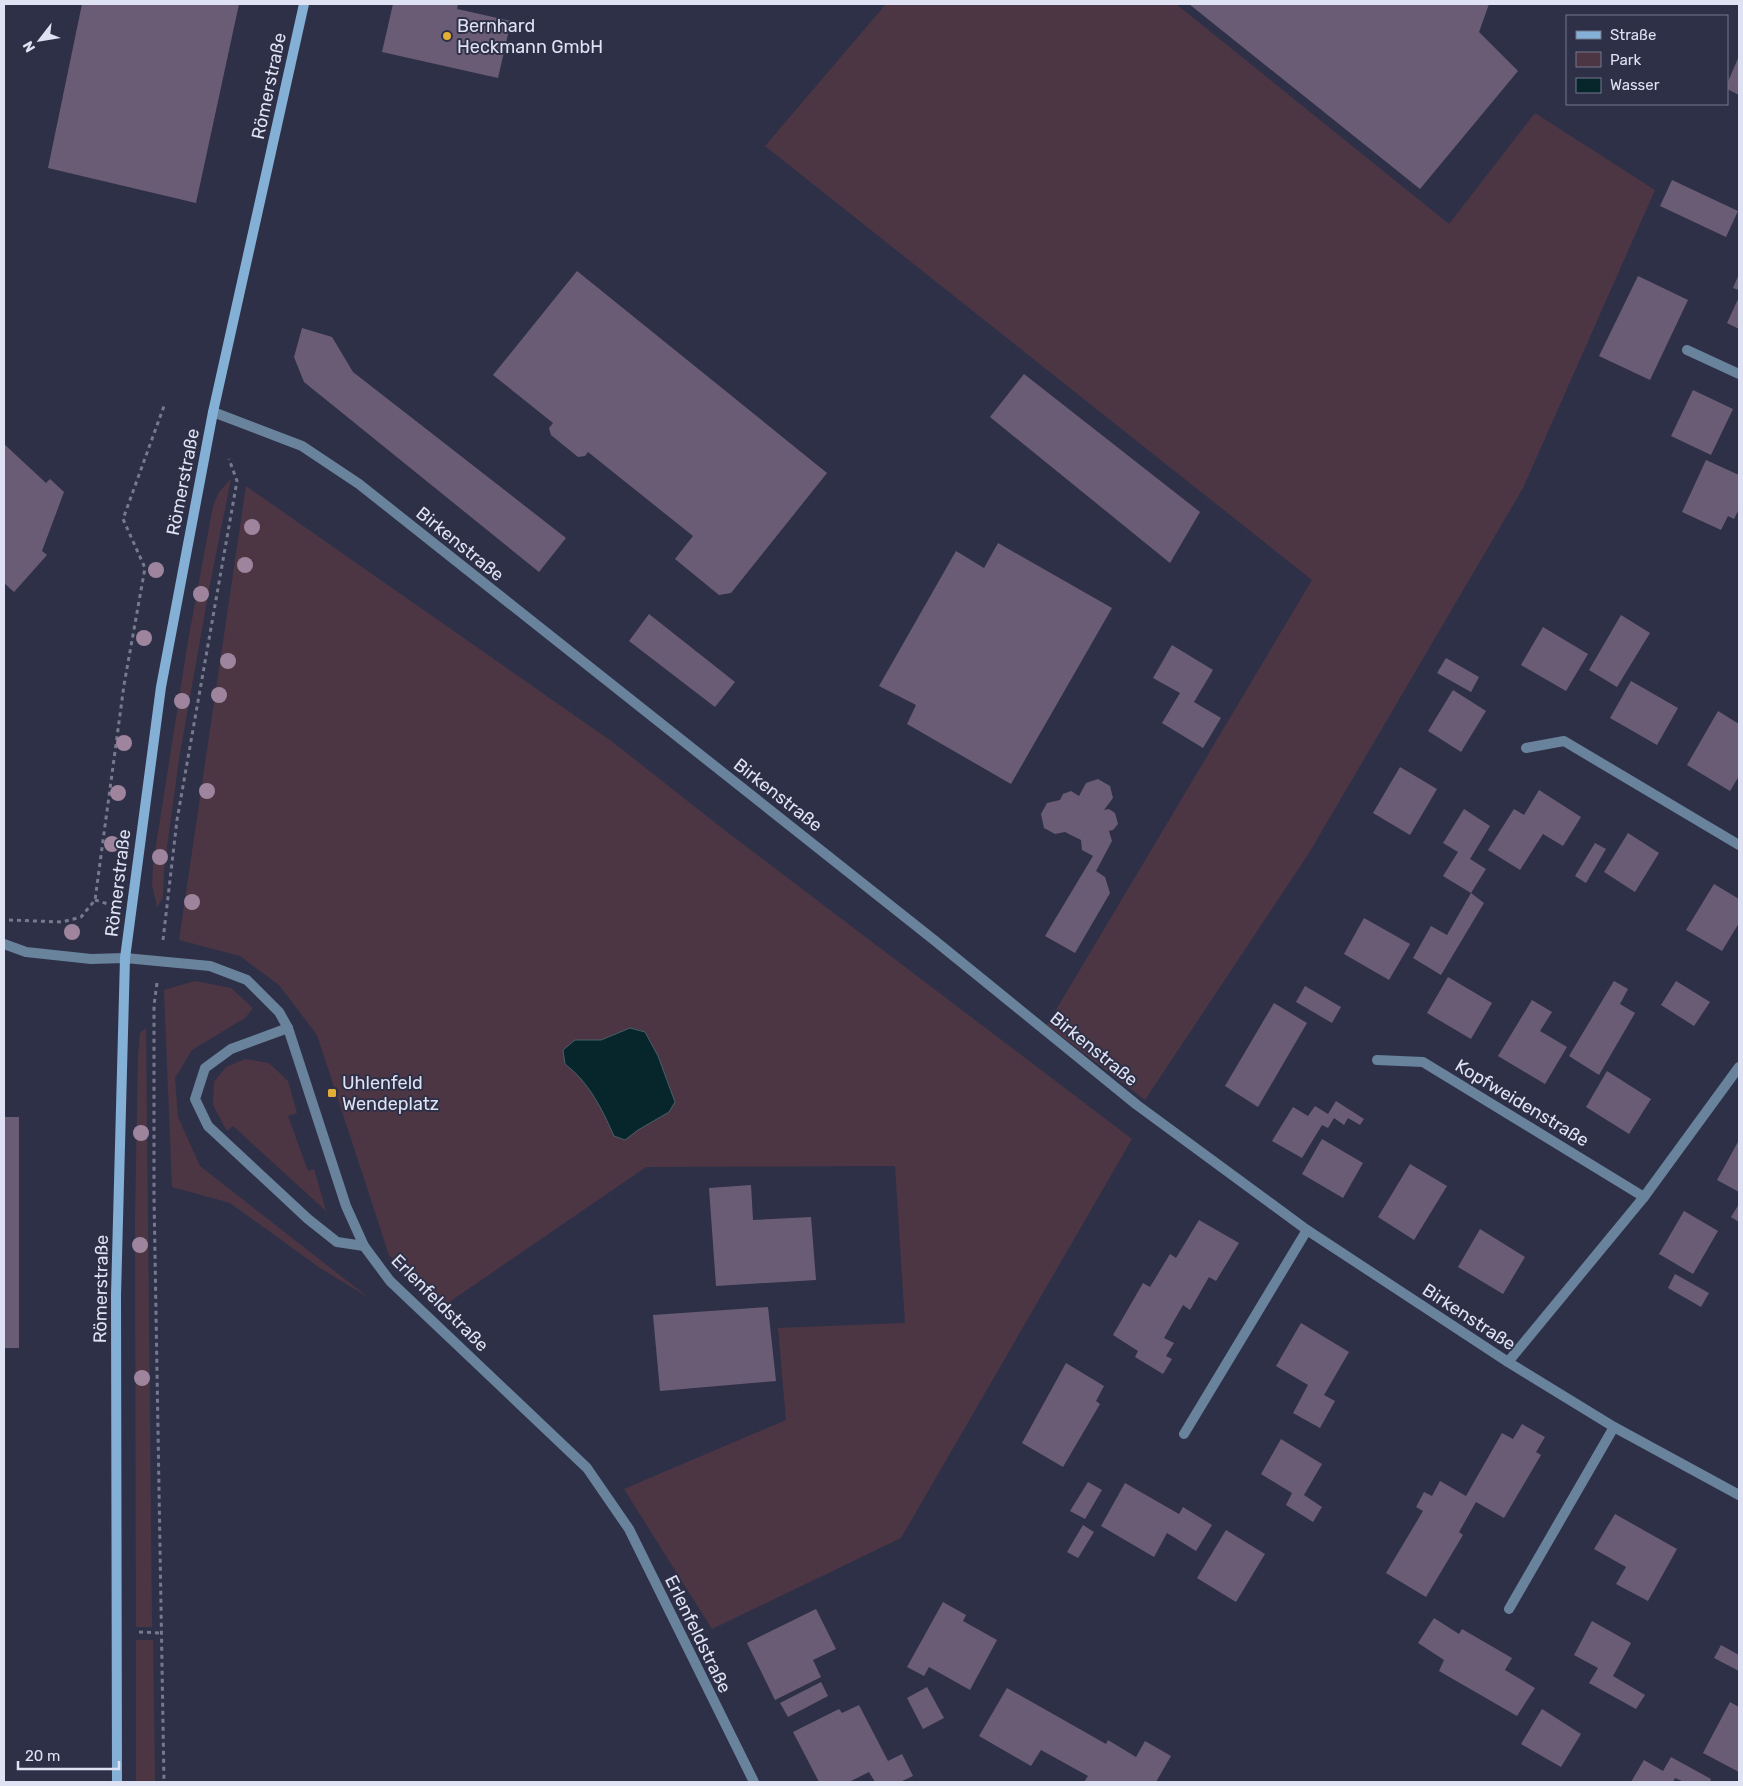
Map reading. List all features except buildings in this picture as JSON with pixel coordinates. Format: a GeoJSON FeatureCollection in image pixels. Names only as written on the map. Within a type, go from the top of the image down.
{"type":"FeatureCollection","features":[{"type":"Feature","properties":{"kind":"main road","name":"Römerstraße"},"geometry":{"type":"LineString","coordinates":[[117,1782],[116,1295],[125,958],[161,687],[212,412],[304,4]]}},
{"type":"Feature","properties":{"kind":"street"},"geometry":{"type":"LineString","coordinates":[[1687,350],[1739,374]]}},
{"type":"Feature","properties":{"kind":"street","name":"Birkenstraße"},"geometry":{"type":"LineString","coordinates":[[212,412],[302,446],[359,484],[934,940],[1137,1105],[1308,1230],[1508,1362],[1614,1427],[1739,1495]]}},
{"type":"Feature","properties":{"kind":"street"},"geometry":{"type":"LineString","coordinates":[[1526,748],[1564,742],[1739,845]]}},
{"type":"Feature","properties":{"kind":"street","name":"Erlenfeldstraße"},"geometry":{"type":"LineString","coordinates":[[4,944],[26,952],[91,959],[125,958],[210,966],[247,980],[279,1012],[288,1028],[346,1206],[364,1246],[390,1281],[588,1468],[629,1529],[754,1782]]}},
{"type":"Feature","properties":{"kind":"street"},"geometry":{"type":"LineString","coordinates":[[288,1028],[231,1049],[205,1068],[195,1098],[208,1126],[308,1219],[337,1242],[364,1246]]}},
{"type":"Feature","properties":{"kind":"street","name":"Kopfweidenstraße"},"geometry":{"type":"LineString","coordinates":[[1377,1060],[1423,1062],[1644,1197]]}},
{"type":"Feature","properties":{"kind":"street"},"geometry":{"type":"LineString","coordinates":[[1508,1362],[1644,1197],[1739,1067]]}},
{"type":"Feature","properties":{"kind":"street"},"geometry":{"type":"LineString","coordinates":[[1184,1434],[1308,1230]]}},
{"type":"Feature","properties":{"kind":"street"},"geometry":{"type":"LineString","coordinates":[[1509,1609],[1614,1427]]}},
{"type":"Feature","properties":{"kind":"path"},"geometry":{"type":"LineString","coordinates":[[4,922],[10,920],[62,922],[81,917],[95,900],[124,685],[145,568],[123,519],[164,406]]}},
{"type":"Feature","properties":{"kind":"path"},"geometry":{"type":"LineString","coordinates":[[164,1782],[154,1196],[154,1005],[161,961],[177,820],[237,481],[228,456]]}},
{"type":"Feature","properties":{"kind":"green space"},"geometry":{"type":"Polygon","coordinates":[[[886,4],[1176,4],[1449,224],[1535,113],[1655,190],[1523,488],[1309,853],[1145,1100],[1047,1025],[1312,580],[765,146],[886,4]]]}},
{"type":"Feature","properties":{"kind":"green space"},"geometry":{"type":"Polygon","coordinates":[[[231,479],[179,759],[164,869],[163,897],[157,907],[152,885],[153,865],[188,641],[213,506],[219,492],[231,479]]]}},
{"type":"Feature","properties":{"kind":"green space"},"geometry":{"type":"Polygon","coordinates":[[[246,486],[614,743],[723,829],[1132,1139],[901,1538],[712,1629],[624,1489],[786,1420],[778,1328],[905,1323],[895,1166],[646,1167],[439,1309],[389,1255],[317,1035],[279,985],[240,956],[179,940],[246,486]]]}},
{"type":"Feature","properties":{"kind":"green space"},"geometry":{"type":"Polygon","coordinates":[[[195,981],[231,988],[253,1008],[245,1018],[192,1050],[175,1078],[178,1117],[200,1166],[369,1298],[320,1268],[230,1203],[172,1187],[164,990],[195,981]]]}},
{"type":"Feature","properties":{"kind":"green space"},"geometry":{"type":"Polygon","coordinates":[[[146,1028],[152,1627],[136,1627],[135,1221],[138,1056],[140,1033],[146,1028]]]}},
{"type":"Feature","properties":{"kind":"green space"},"geometry":{"type":"Polygon","coordinates":[[[245,1059],[269,1063],[288,1081],[297,1113],[288,1116],[308,1171],[314,1169],[326,1211],[233,1126],[227,1131],[213,1105],[214,1082],[226,1067],[245,1059]]]}},
{"type":"Feature","properties":{"kind":"green space"},"geometry":{"type":"Polygon","coordinates":[[[136,1640],[153,1640],[155,1782],[136,1782],[136,1640]]]}},
{"type":"Feature","properties":{"kind":"water"},"geometry":{"type":"Polygon","coordinates":[[[630,1028],[645,1032],[658,1056],[675,1102],[669,1112],[625,1140],[614,1136],[600,1106],[588,1088],[574,1071],[565,1064],[563,1050],[575,1040],[601,1040],[630,1028]]]}},
{"type":"Feature","properties":{"kind":"place","name":"Bernhard Heckmann GmbH"},"geometry":{"type":"Point","coordinates":[447,36]}},
{"type":"Feature","properties":{"kind":"place","name":"Uhlenfeld Wendeplatz"},"geometry":{"type":"Point","coordinates":[332,1093]}}]}
